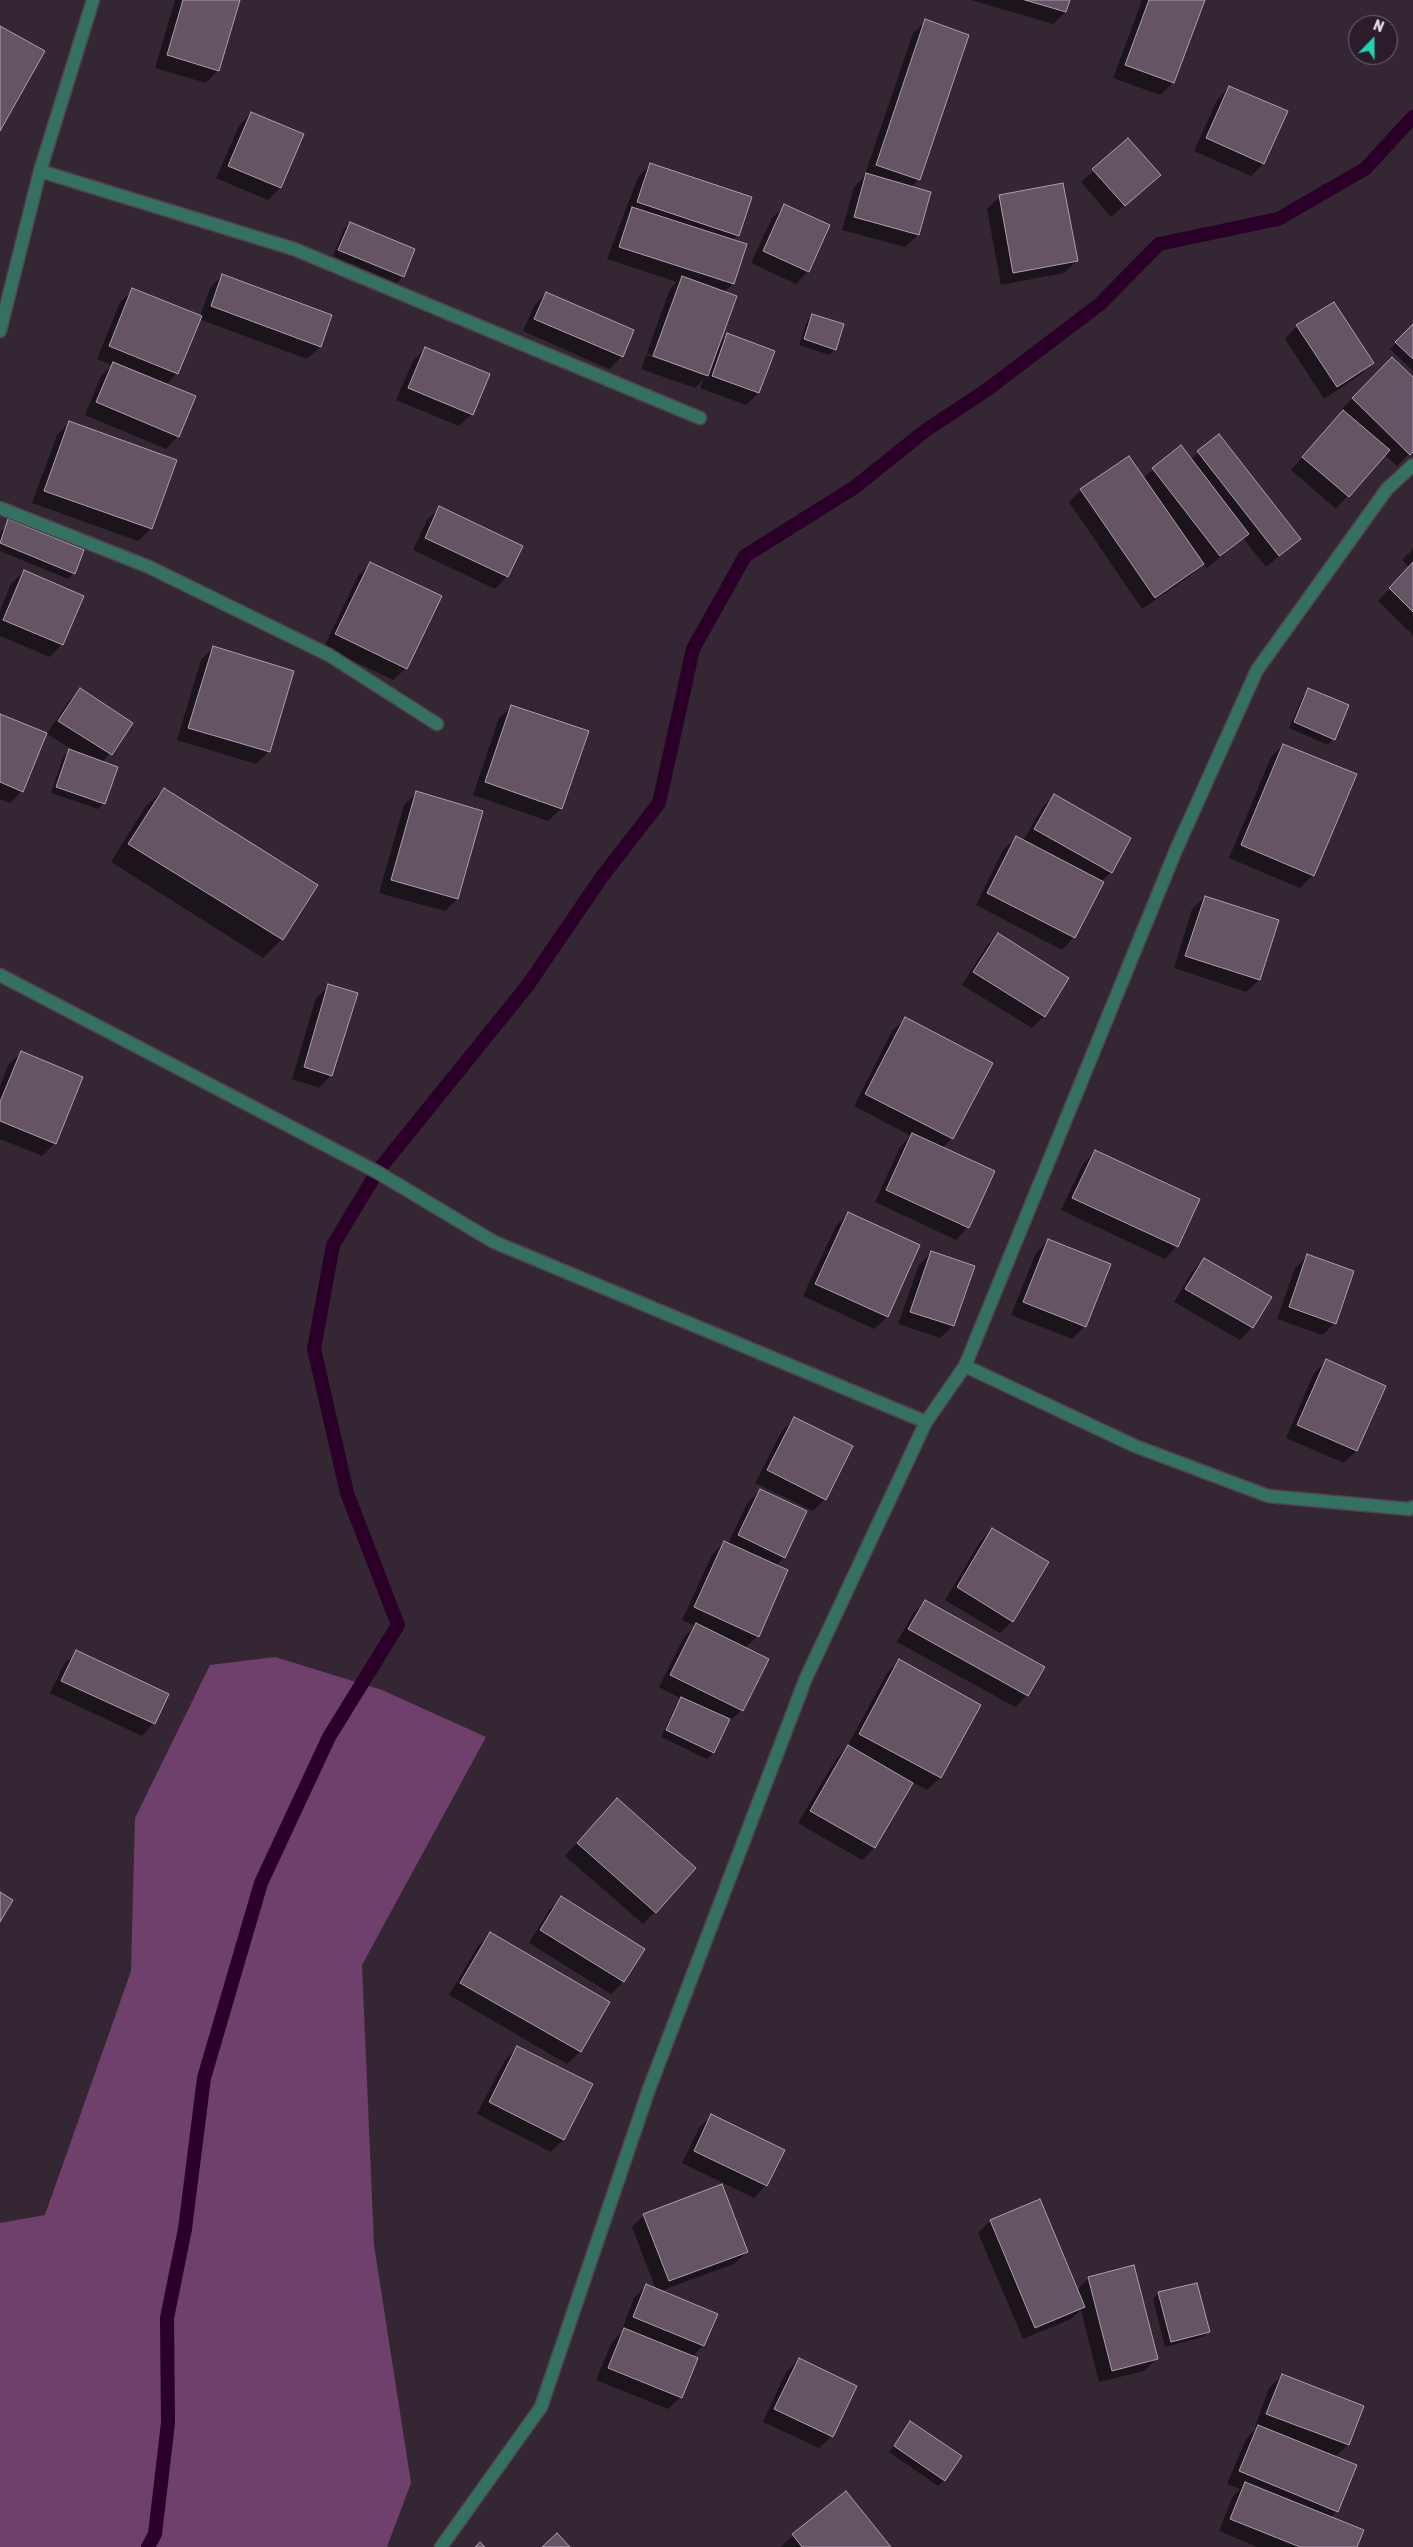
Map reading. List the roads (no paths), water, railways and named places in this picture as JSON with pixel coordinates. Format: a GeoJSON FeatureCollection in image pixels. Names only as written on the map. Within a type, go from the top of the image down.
{"type":"FeatureCollection","features":[{"type":"Feature","properties":{"kind":"street"},"geometry":{"type":"LineString","coordinates":[[0,331],[40,171],[94,0]]}},
{"type":"Feature","properties":{"kind":"street"},"geometry":{"type":"LineString","coordinates":[[40,171],[294,249],[700,418]]}},
{"type":"Feature","properties":{"kind":"street"},"geometry":{"type":"LineString","coordinates":[[441,2547],[541,2407],[649,2089],[803,1687],[926,1422],[965,1366],[1176,850],[1256,670],[1387,489],[1413,465]]}},
{"type":"Feature","properties":{"kind":"street"},"geometry":{"type":"LineString","coordinates":[[0,508],[149,567],[309,645],[329,655],[437,724]]}},
{"type":"Feature","properties":{"kind":"street"},"geometry":{"type":"LineString","coordinates":[[0,975],[377,1172],[494,1242],[926,1422]]}},
{"type":"Feature","properties":{"kind":"street"},"geometry":{"type":"LineString","coordinates":[[965,1366],[1135,1446],[1268,1496],[1409,1509],[1413,1507]]}},
{"type":"Feature","properties":{"kind":"waterway"},"geometry":{"type":"LineString","coordinates":[[148,2547],[155,2534],[168,2423],[167,2318],[185,2229],[204,2078],[261,1883],[329,1737],[398,1625],[347,1493],[314,1349],[333,1245],[377,1172],[528,985],[601,878],[659,803],[693,649],[745,556],[855,487],[926,430],[988,389],[1100,304],[1159,244],[1278,219],[1365,169],[1413,117]]}}]}
